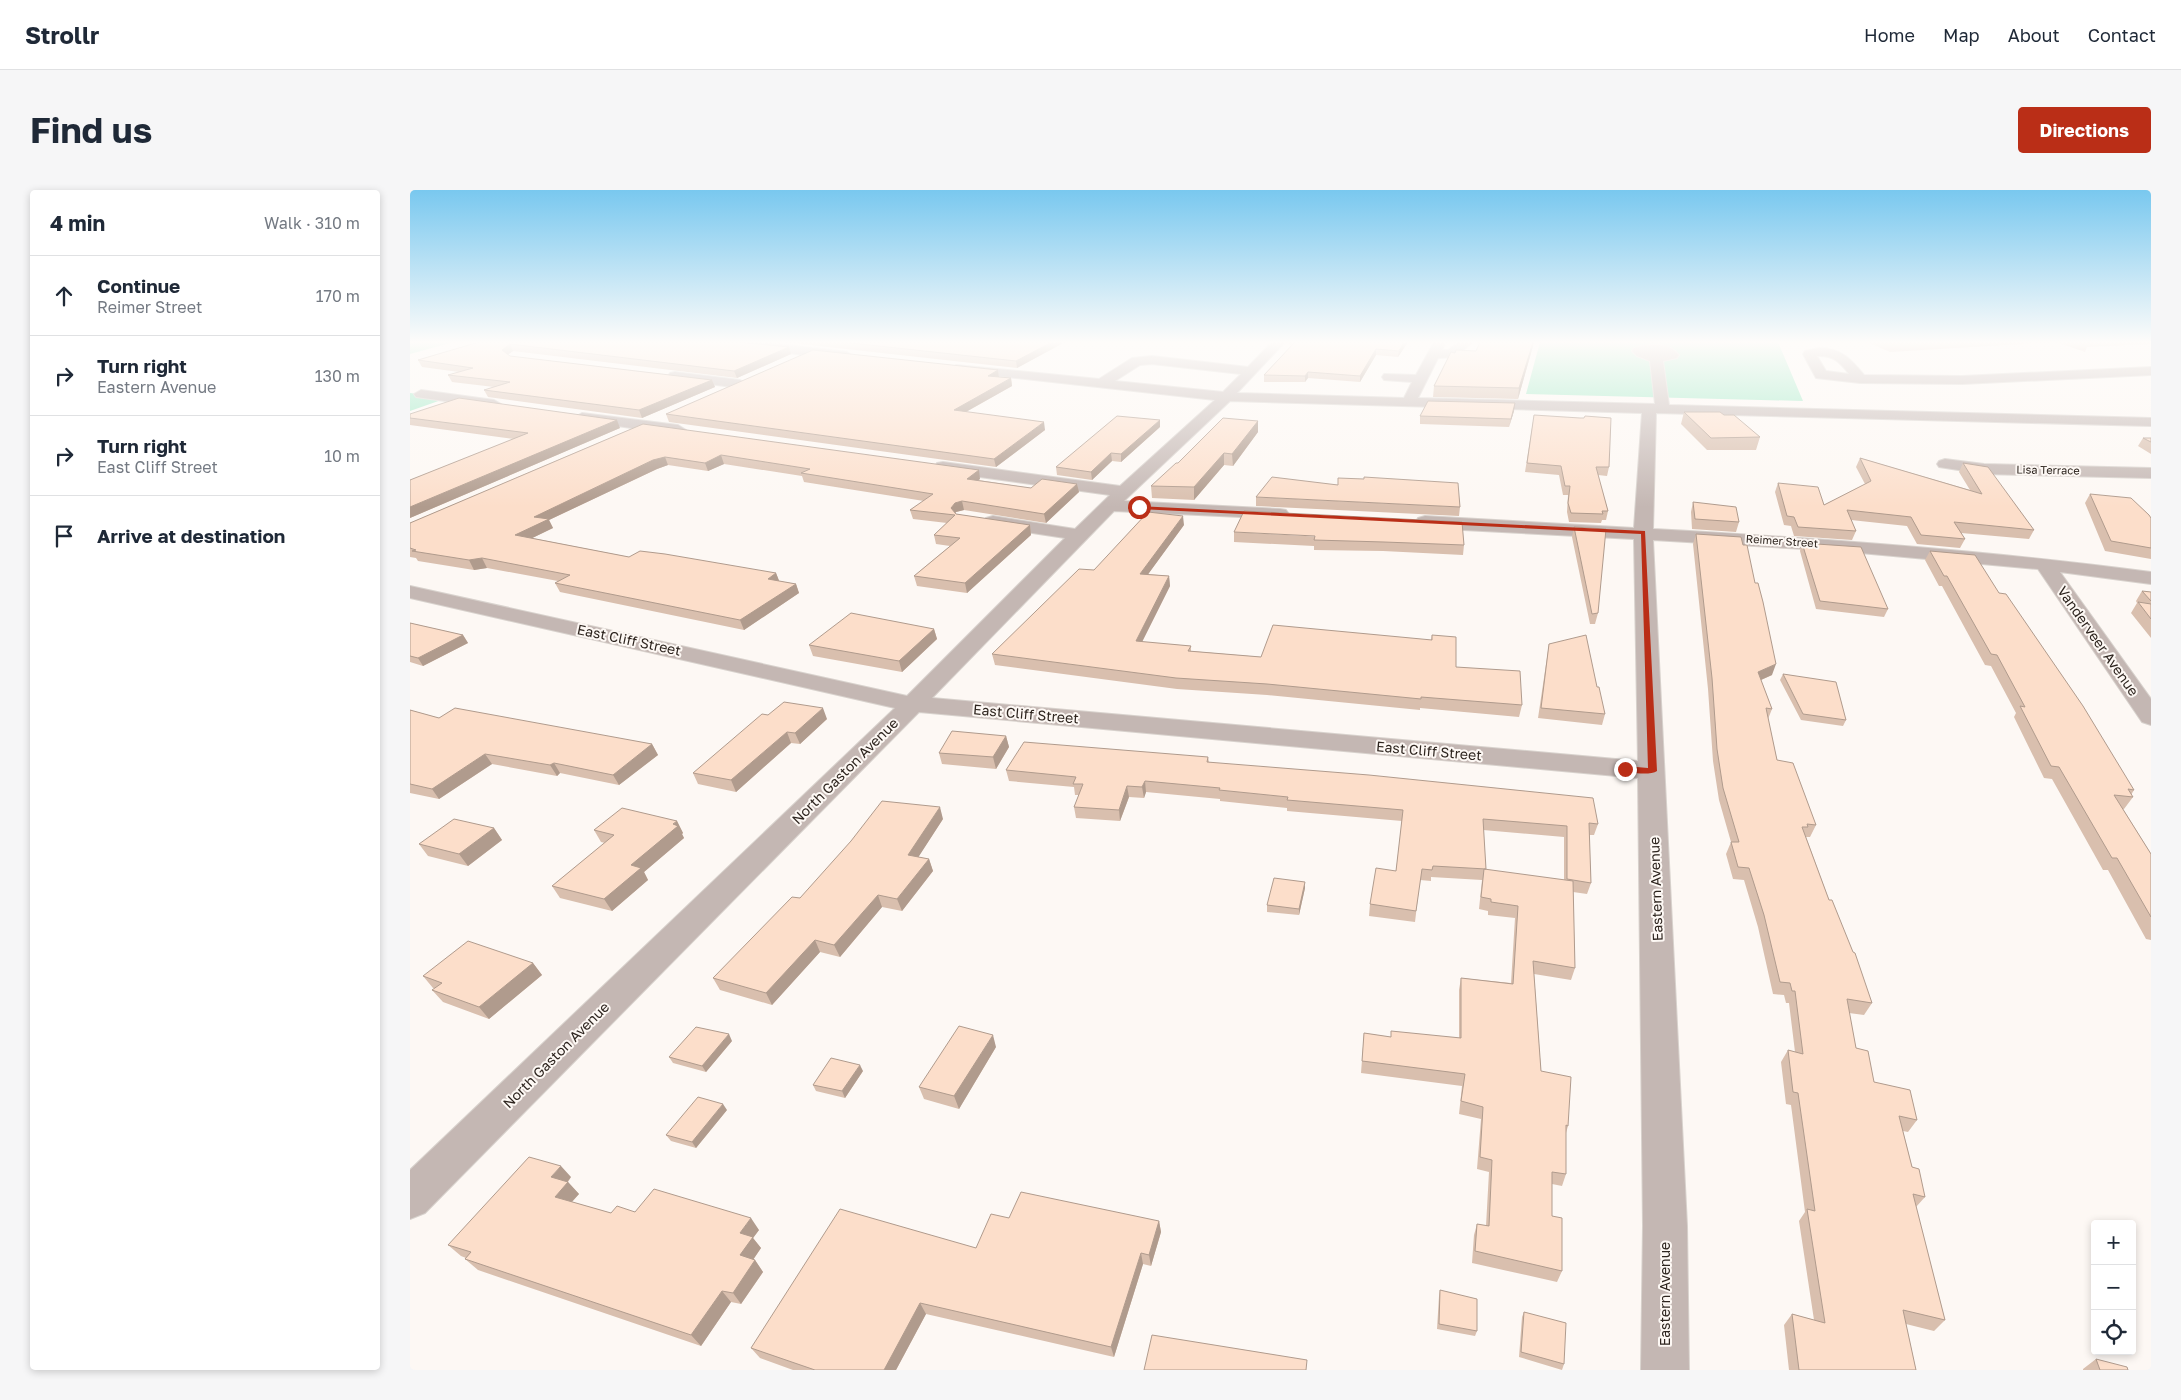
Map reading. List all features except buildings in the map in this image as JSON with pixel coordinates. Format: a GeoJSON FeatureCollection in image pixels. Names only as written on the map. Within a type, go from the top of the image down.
{"type":"FeatureCollection","features":[{"type":"Feature","properties":{"kind":"street"},"geometry":{"type":"LineString","coordinates":[[443,397],[509,406]]}},
{"type":"Feature","properties":{"kind":"street","name":"North Gaston Avenue"},"geometry":{"type":"LineString","coordinates":[[410,1199],[912,704],[1080,535],[1226,397]]}},
{"type":"Feature","properties":{"kind":"street"},"geometry":{"type":"LineString","coordinates":[[1347,397],[1409,401],[1656,409],[2151,422]]}},
{"type":"Feature","properties":{"kind":"street"},"geometry":{"type":"LineString","coordinates":[[1409,401],[1411,397]]}},
{"type":"Feature","properties":{"kind":"street","name":"Eastern Avenue"},"geometry":{"type":"LineString","coordinates":[[1660,397],[1661,402],[1656,409],[1643,533],[1652,771],[1664,1226],[1665,1370]]}},
{"type":"Feature","properties":{"kind":"street"},"geometry":{"type":"LineString","coordinates":[[1920,397],[1939,417]]}},
{"type":"Feature","properties":{"kind":"street"},"geometry":{"type":"LineString","coordinates":[[619,437],[672,414]]}},
{"type":"Feature","properties":{"kind":"street"},"geometry":{"type":"LineString","coordinates":[[568,415],[695,433]]}},
{"type":"Feature","properties":{"kind":"street","name":"Lisa Terrace"},"geometry":{"type":"LineString","coordinates":[[1945,464],[1984,469],[2151,473]]}},
{"type":"Feature","properties":{"kind":"street"},"geometry":{"type":"LineString","coordinates":[[931,466],[1118,499],[1295,515]]}},
{"type":"Feature","properties":{"kind":"street"},"geometry":{"type":"LineString","coordinates":[[2133,472],[2151,485]]}},
{"type":"Feature","properties":{"kind":"street"},"geometry":{"type":"LineString","coordinates":[[974,519],[1080,535]]}},
{"type":"Feature","properties":{"kind":"street","name":"Reimer Street"},"geometry":{"type":"LineString","coordinates":[[1402,520],[1838,545],[2044,564],[2151,578]]}},
{"type":"Feature","properties":{"kind":"street","name":"Vanderveer Avenue"},"geometry":{"type":"LineString","coordinates":[[2044,564],[2151,717]]}},
{"type":"Feature","properties":{"kind":"street","name":"East Cliff Street"},"geometry":{"type":"LineString","coordinates":[[410,592],[912,704],[1652,771]]}},
{"type":"Feature","properties":{"kind":"green space"},"geometry":{"type":"Polygon","coordinates":[[[410,397],[447,398],[410,411],[410,397]]]}},
{"type":"Feature","properties":{"kind":"green space"},"geometry":{"type":"Polygon","coordinates":[[[1647,397],[1801,397],[1803,401],[1647,397]]]}},
{"type":"Feature","properties":{"kind":"route"},"geometry":{"type":"LineString","coordinates":[[1139,507],[1643,533],[1652,771],[1625,769]]}}]}
